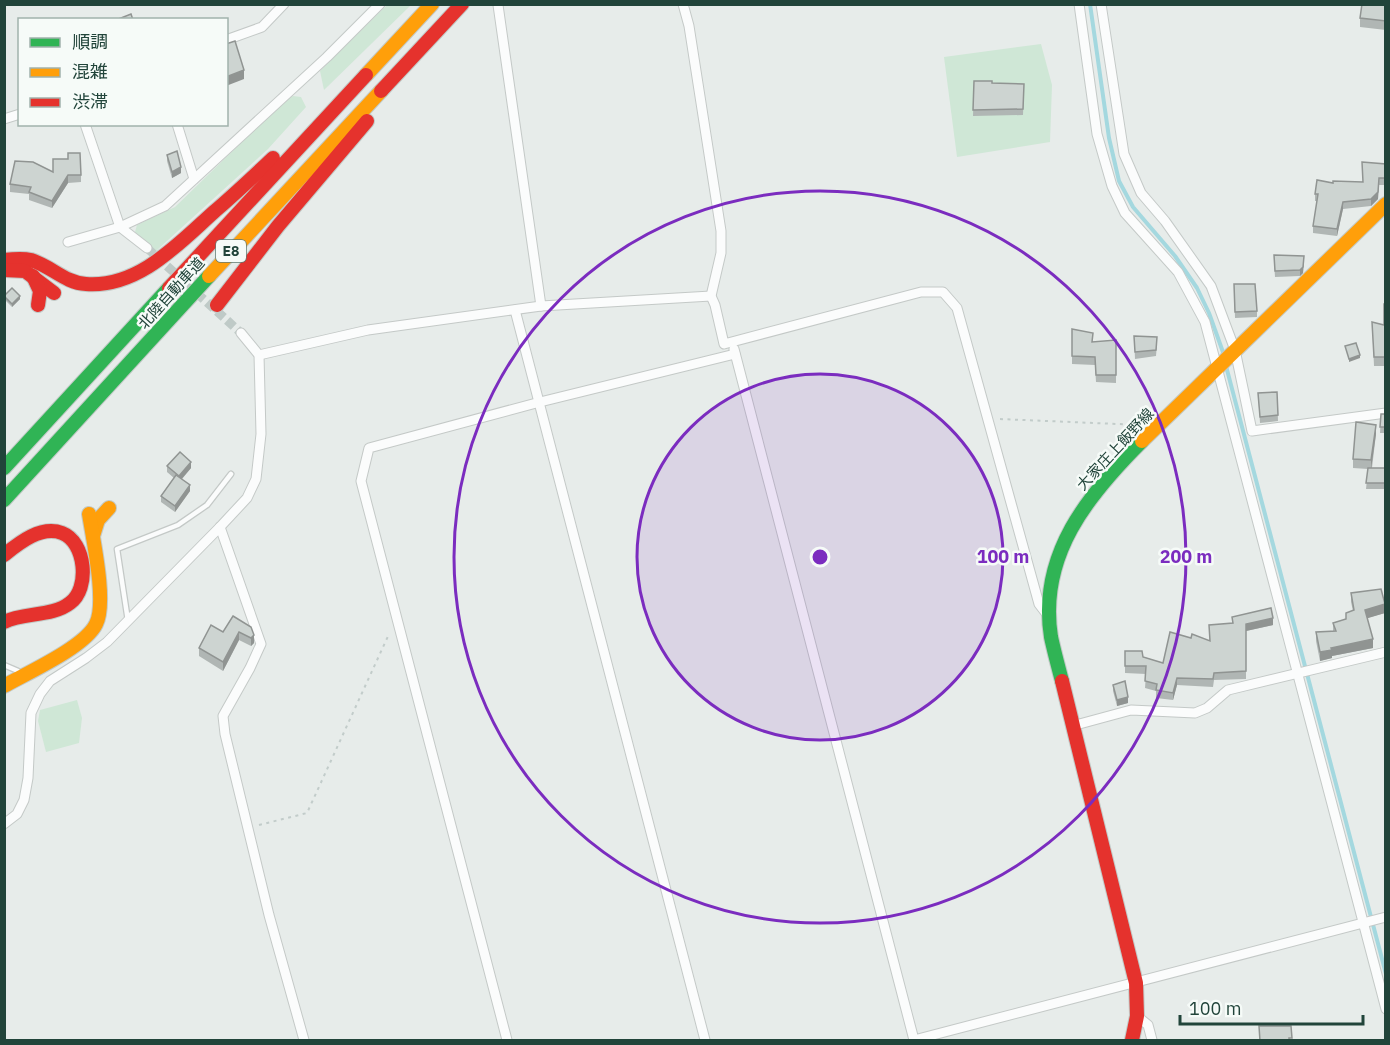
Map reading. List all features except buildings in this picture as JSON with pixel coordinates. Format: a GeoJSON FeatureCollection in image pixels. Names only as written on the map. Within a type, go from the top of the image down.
{"type":"FeatureCollection","features":[{"type":"Feature","properties":{"kind":"main road"},"geometry":{"type":"LineString","coordinates":[[4,260],[28,258],[82,284],[109,282],[147,268],[177,245],[272,160],[390,42],[432,4]]}},
{"type":"Feature","properties":{"kind":"main road","name":"北陸自動車道"},"geometry":{"type":"LineString","coordinates":[[4,468],[232,218],[432,4]]}},
{"type":"Feature","properties":{"kind":"main road"},"geometry":{"type":"LineString","coordinates":[[217,305],[278,226],[463,4]]}},
{"type":"Feature","properties":{"kind":"main road","name":"北陸自動車道"},"geometry":{"type":"LineString","coordinates":[[4,500],[246,235],[463,4]]}},
{"type":"Feature","properties":{"kind":"main road","name":"大家庄上飯野線"},"geometry":{"type":"LineString","coordinates":[[1132,1041],[1137,1016],[1136,983],[1053,653],[1049,598],[1055,564],[1061,546],[1076,518],[1092,495],[1158,425],[1322,269],[1386,204]]}},
{"type":"Feature","properties":{"kind":"main road"},"geometry":{"type":"LineString","coordinates":[[4,270],[26,271],[54,292]]}},
{"type":"Feature","properties":{"kind":"main road"},"geometry":{"type":"LineString","coordinates":[[33,276],[40,291],[38,304]]}},
{"type":"Feature","properties":{"kind":"main road"},"geometry":{"type":"LineString","coordinates":[[92,539],[98,520],[109,508]]}},
{"type":"Feature","properties":{"kind":"main road"},"geometry":{"type":"LineString","coordinates":[[4,687],[83,639],[95,627],[100,615],[101,601],[89,514]]}},
{"type":"Feature","properties":{"kind":"main road"},"geometry":{"type":"LineString","coordinates":[[4,555],[35,534],[47,531],[69,535],[80,552],[84,581],[80,592],[63,609],[26,613],[4,622]]}},
{"type":"Feature","properties":{"kind":"street"},"geometry":{"type":"LineString","coordinates":[[228,39],[262,27],[284,4]]}},
{"type":"Feature","properties":{"kind":"street"},"geometry":{"type":"LineString","coordinates":[[68,242],[120,227],[165,206],[327,57],[380,4]]}},
{"type":"Feature","properties":{"kind":"street"},"geometry":{"type":"LineString","coordinates":[[683,4],[689,26],[721,231],[721,253],[711,296],[724,344],[921,292],[943,292],[957,308],[1039,604],[1049,617]]}},
{"type":"Feature","properties":{"kind":"street"},"geometry":{"type":"LineString","coordinates":[[1079,4],[1096,134],[1112,186],[1125,213],[1178,272],[1184,282],[1205,322],[1219,366],[1234,435],[1386,1009]]}},
{"type":"Feature","properties":{"kind":"street"},"geometry":{"type":"LineString","coordinates":[[1101,4],[1124,154],[1141,193],[1211,286],[1233,352],[1252,431]]}},
{"type":"Feature","properties":{"kind":"street"},"geometry":{"type":"LineString","coordinates":[[498,5],[542,306]]}},
{"type":"Feature","properties":{"kind":"street"},"geometry":{"type":"LineString","coordinates":[[86,126],[120,227],[147,248]]}},
{"type":"Feature","properties":{"kind":"street"},"geometry":{"type":"LineString","coordinates":[[178,126],[194,179]]}},
{"type":"Feature","properties":{"kind":"street"},"geometry":{"type":"LineString","coordinates":[[259,355],[368,330],[542,306],[711,296]]}},
{"type":"Feature","properties":{"kind":"street"},"geometry":{"type":"LineString","coordinates":[[515,310],[705,1041]]}},
{"type":"Feature","properties":{"kind":"street"},"geometry":{"type":"LineString","coordinates":[[4,824],[17,814],[24,800],[28,778],[30,713],[40,694],[50,681],[93,652],[128,621],[247,498],[255,479],[261,434],[259,355],[241,333]]}},
{"type":"Feature","properties":{"kind":"street"},"geometry":{"type":"LineString","coordinates":[[732,342],[914,1041],[1386,917]]}},
{"type":"Feature","properties":{"kind":"street"},"geometry":{"type":"LineString","coordinates":[[507,1041],[362,481],[369,448],[540,402],[735,354]]}},
{"type":"Feature","properties":{"kind":"street"},"geometry":{"type":"LineString","coordinates":[[1234,435],[1386,413]]}},
{"type":"Feature","properties":{"kind":"street"},"geometry":{"type":"LineString","coordinates":[[220,527],[261,644],[223,716],[225,734],[269,915],[304,1041]]}},
{"type":"Feature","properties":{"kind":"street"},"geometry":{"type":"LineString","coordinates":[[1072,726],[1131,710],[1194,713],[1207,708],[1228,690],[1386,652]]}},
{"type":"Feature","properties":{"kind":"street"},"geometry":{"type":"LineString","coordinates":[[1137,1016],[1148,1025],[1152,1041]]}},
{"type":"Feature","properties":{"kind":"lane"},"geometry":{"type":"LineString","coordinates":[[128,621],[117,549],[178,525],[207,505],[231,474]]}},
{"type":"Feature","properties":{"kind":"lane"},"geometry":{"type":"LineString","coordinates":[[4,665],[27,672]]}},
{"type":"Feature","properties":{"kind":"path"},"geometry":{"type":"LineString","coordinates":[[988,419],[1158,425]]}},
{"type":"Feature","properties":{"kind":"path"},"geometry":{"type":"LineString","coordinates":[[248,828],[307,813],[397,617]]}},
{"type":"Feature","properties":{"kind":"green space"},"geometry":{"type":"Polygon","coordinates":[[[387,5],[411,5],[324,90],[320,71],[387,5]]]}},
{"type":"Feature","properties":{"kind":"green space"},"geometry":{"type":"Polygon","coordinates":[[[1041,44],[1052,85],[1050,142],[957,157],[944,57],[1041,44]]]}},
{"type":"Feature","properties":{"kind":"green space"},"geometry":{"type":"Polygon","coordinates":[[[293,96],[301,97],[306,107],[268,149],[156,251],[135,232],[137,225],[175,207],[283,102],[293,96]]]}},
{"type":"Feature","properties":{"kind":"green space"},"geometry":{"type":"Polygon","coordinates":[[[77,700],[82,718],[79,743],[46,752],[38,721],[40,710],[77,700]]]}},
{"type":"Feature","properties":{"kind":"waterway"},"geometry":{"type":"LineString","coordinates":[[1090,4],[1109,138],[1119,181],[1133,207],[1175,256],[1197,288],[1224,355]]}},
{"type":"Feature","properties":{"kind":"waterway"},"geometry":{"type":"LineString","coordinates":[[1226,366],[1386,974]]}},
{"type":"Feature","properties":{"kind":"tunnel"},"geometry":{"type":"LineString","coordinates":[[147,248],[241,333]]}},
{"type":"Feature","properties":{"kind":"traffic: fast"},"geometry":{"type":"LineString","coordinates":[[4,500],[209,276]]}},
{"type":"Feature","properties":{"kind":"traffic: fast"},"geometry":{"type":"LineString","coordinates":[[4,468],[169,288]]}},
{"type":"Feature","properties":{"kind":"traffic: fast"},"geometry":{"type":"LineString","coordinates":[[1062,681],[1051,637],[1049,607],[1052,579],[1060,553],[1071,528],[1086,505],[1142,441]]}},
{"type":"Feature","properties":{"kind":"traffic: slow"},"geometry":{"type":"LineString","coordinates":[[366,75],[432,4]]}},
{"type":"Feature","properties":{"kind":"traffic: slow"},"geometry":{"type":"LineString","coordinates":[[209,276],[381,91]]}},
{"type":"Feature","properties":{"kind":"traffic: slow"},"geometry":{"type":"LineString","coordinates":[[1142,441],[1386,204]]}},
{"type":"Feature","properties":{"kind":"traffic: slow"},"geometry":{"type":"LineString","coordinates":[[93,536],[98,520],[109,508]]}},
{"type":"Feature","properties":{"kind":"traffic: slow"},"geometry":{"type":"LineString","coordinates":[[4,686],[80,642],[96,624],[99,614],[100,587],[89,514]]}},
{"type":"Feature","properties":{"kind":"traffic: jam"},"geometry":{"type":"LineString","coordinates":[[381,91],[462,4]]}},
{"type":"Feature","properties":{"kind":"traffic: jam"},"geometry":{"type":"LineString","coordinates":[[169,288],[366,75]]}},
{"type":"Feature","properties":{"kind":"traffic: jam"},"geometry":{"type":"LineString","coordinates":[[217,305],[278,226],[367,121]]}},
{"type":"Feature","properties":{"kind":"traffic: jam"},"geometry":{"type":"LineString","coordinates":[[4,260],[31,260],[78,283],[105,283],[123,279],[141,271],[172,249],[273,158]]}},
{"type":"Feature","properties":{"kind":"traffic: jam"},"geometry":{"type":"LineString","coordinates":[[4,270],[25,271],[54,293]]}},
{"type":"Feature","properties":{"kind":"traffic: jam"},"geometry":{"type":"LineString","coordinates":[[33,276],[40,291],[38,305]]}},
{"type":"Feature","properties":{"kind":"traffic: jam"},"geometry":{"type":"LineString","coordinates":[[4,555],[31,536],[54,531],[70,538],[76,546],[83,566],[81,587],[70,603],[46,613],[4,622]]}},
{"type":"Feature","properties":{"kind":"traffic: jam"},"geometry":{"type":"LineString","coordinates":[[1062,681],[1136,983],[1137,1016],[1132,1040]]}}]}
